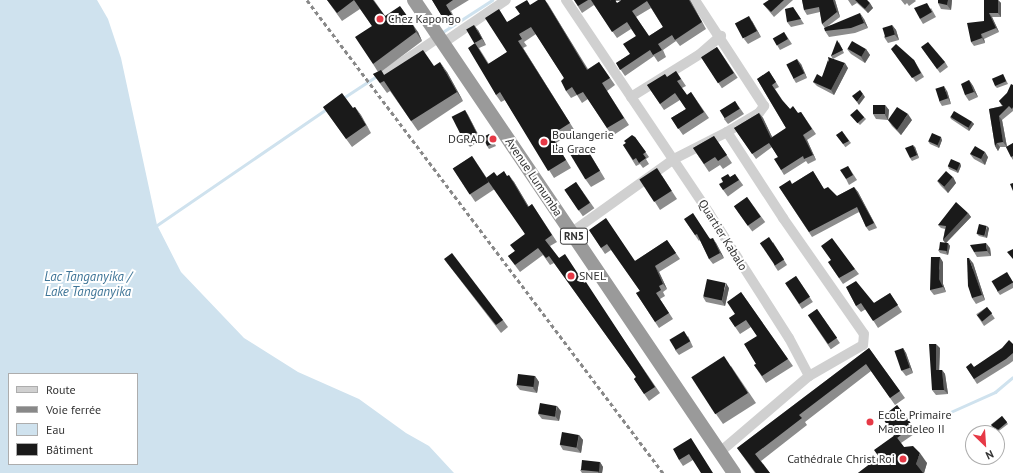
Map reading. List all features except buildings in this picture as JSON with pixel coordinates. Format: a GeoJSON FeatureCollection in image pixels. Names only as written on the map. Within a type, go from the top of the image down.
{"type":"FeatureCollection","features":[{"type":"Feature","properties":{"kind":"highway","name":"Avenue Lumumba"},"geometry":{"type":"LineString","coordinates":[[414,0],[734,473]]}},
{"type":"Feature","properties":{"kind":"street"},"geometry":{"type":"LineString","coordinates":[[385,74],[506,0]]}},
{"type":"Feature","properties":{"kind":"street","name":"Quartier Kabalo"},"geometry":{"type":"LineString","coordinates":[[566,0],[674,159],[789,338],[809,376]]}},
{"type":"Feature","properties":{"kind":"street"},"geometry":{"type":"LineString","coordinates":[[572,232],[674,159],[727,132],[759,113],[764,106],[721,36],[695,0]]}},
{"type":"Feature","properties":{"kind":"street"},"geometry":{"type":"LineString","coordinates":[[631,97],[700,54],[721,36]]}},
{"type":"Feature","properties":{"kind":"street"},"geometry":{"type":"LineString","coordinates":[[719,452],[809,376],[862,345],[864,334],[783,218],[727,132]]}},
{"type":"Feature","properties":{"kind":"water","name":"Lac Tanganyika / Lake Tanganyika"},"geometry":{"type":"Polygon","coordinates":[[[0,0],[97,0],[108,19],[121,58],[157,225],[181,272],[244,338],[298,372],[359,399],[406,433],[429,446],[454,473],[0,473],[0,0]]]}},
{"type":"Feature","properties":{"kind":"waterway"},"geometry":{"type":"LineString","coordinates":[[441,33],[492,0]]}},
{"type":"Feature","properties":{"kind":"waterway"},"geometry":{"type":"LineString","coordinates":[[343,98],[378,75]]}},
{"type":"Feature","properties":{"kind":"waterway"},"geometry":{"type":"LineString","coordinates":[[157,225],[328,108]]}},
{"type":"Feature","properties":{"kind":"waterway"},"geometry":{"type":"LineString","coordinates":[[937,418],[995,392],[1013,377]]}},
{"type":"Feature","properties":{"kind":"railway"},"geometry":{"type":"LineString","coordinates":[[307,0],[663,473]]}},
{"type":"Feature","properties":{"kind":"place","name":"Chez Kapongo"},"geometry":{"type":"Point","coordinates":[380,19]}},
{"type":"Feature","properties":{"kind":"place","name":"DGRAD"},"geometry":{"type":"Point","coordinates":[493,139]}},
{"type":"Feature","properties":{"kind":"place","name":"Boulangerie La Grace"},"geometry":{"type":"Point","coordinates":[544,142]}},
{"type":"Feature","properties":{"kind":"place","name":"SNEL"},"geometry":{"type":"Point","coordinates":[571,276]}},
{"type":"Feature","properties":{"kind":"place","name":"Ecole Primaire Maendeleo II"},"geometry":{"type":"Point","coordinates":[870,422]}},
{"type":"Feature","properties":{"kind":"place","name":"Cathédrale Christ Roi"},"geometry":{"type":"Point","coordinates":[903,459]}}]}
